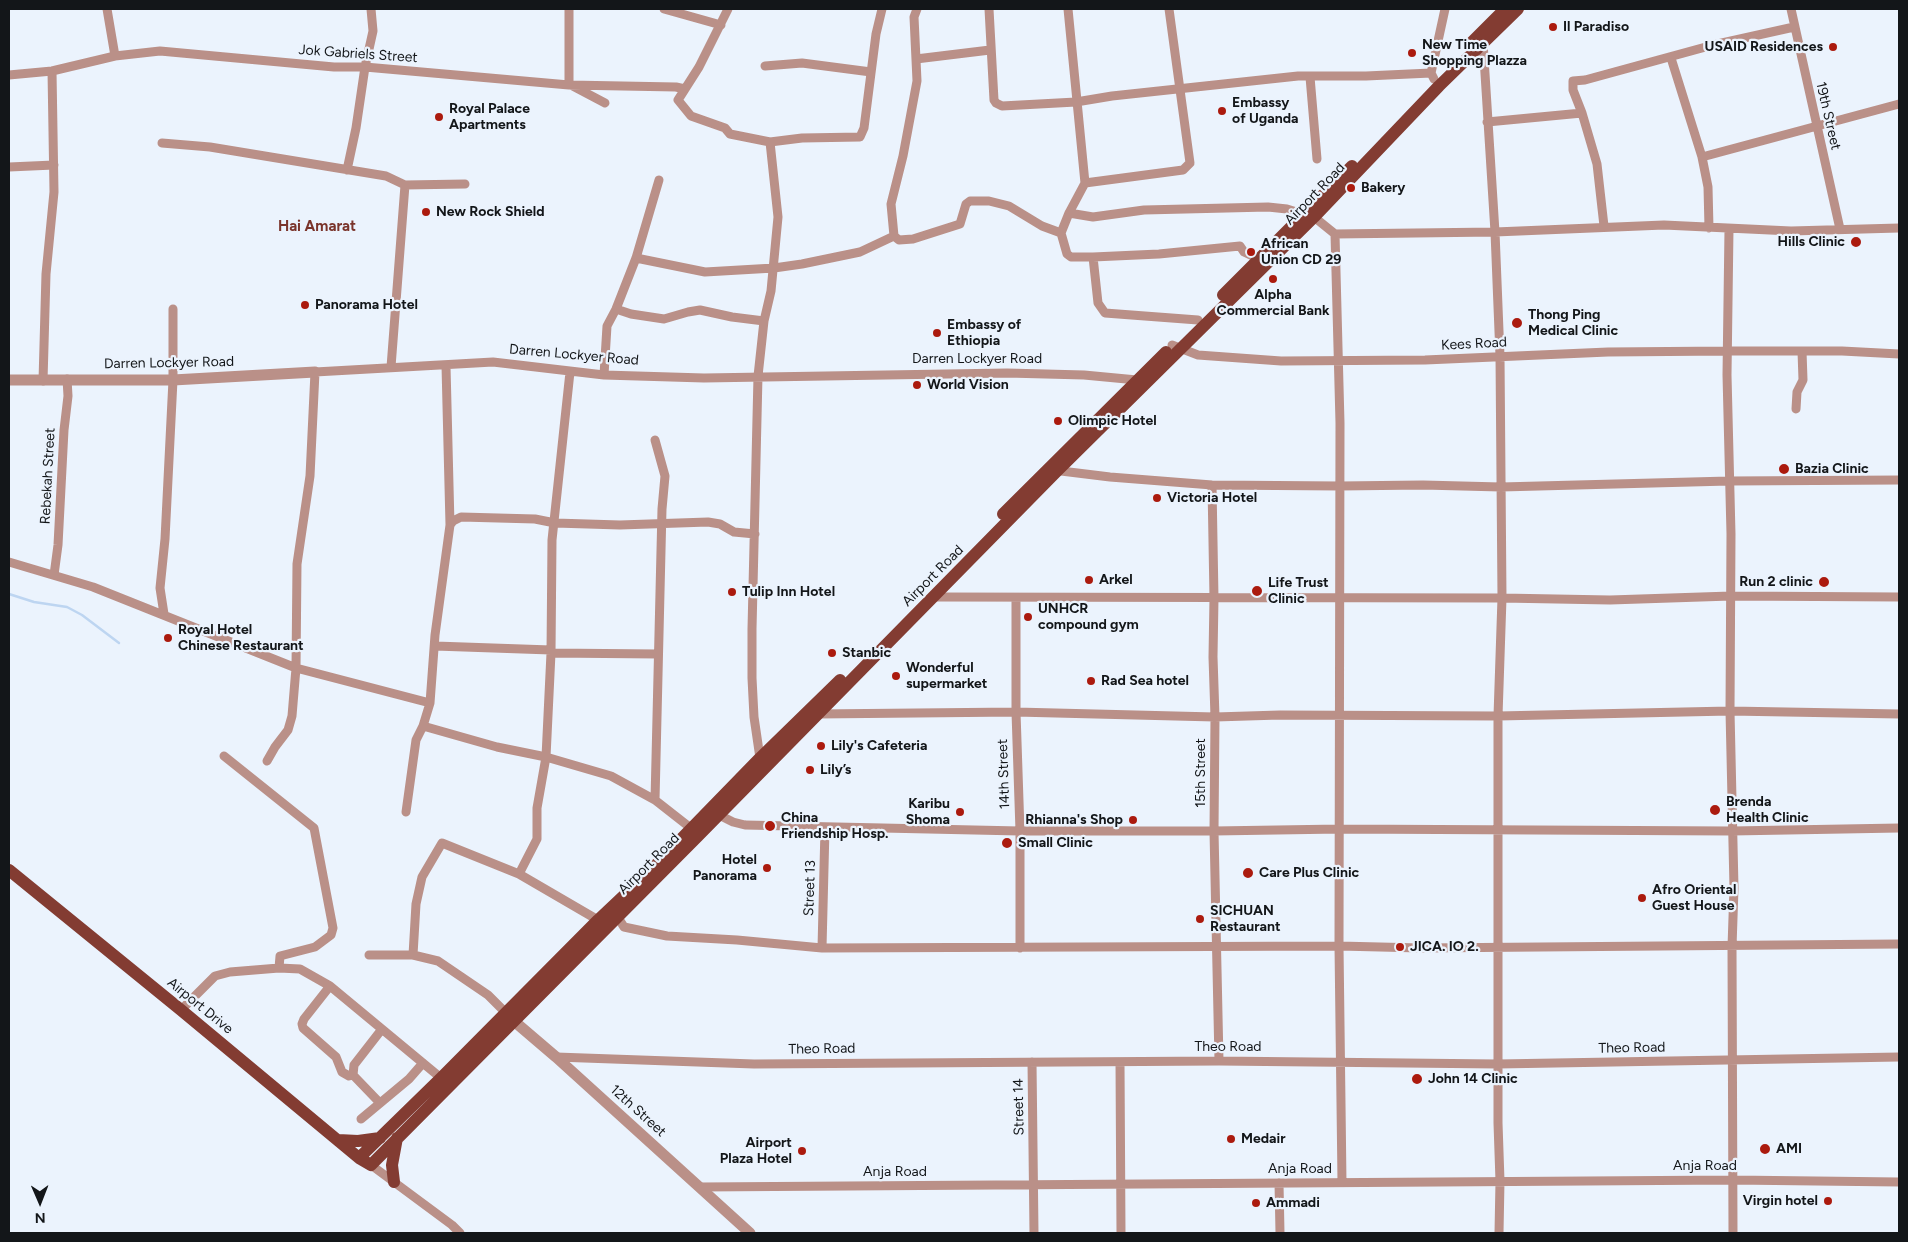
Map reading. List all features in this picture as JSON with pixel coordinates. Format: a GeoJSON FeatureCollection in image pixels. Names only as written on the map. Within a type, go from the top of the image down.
{"type":"FeatureCollection","features":[{"type":"Feature","properties":{"kind":"main road","name":"Airport Road"},"geometry":{"type":"LineString","coordinates":[[371,1165],[598,920],[692,829],[760,758],[814,712],[934,598],[1137,380],[1177,347],[1198,320],[1259,259],[1308,216],[1432,76],[1505,9]]}},
{"type":"Feature","properties":{"kind":"main road","name":"Airport Road"},"geometry":{"type":"LineString","coordinates":[[359,1158],[442,1078],[617,916],[719,815],[877,643],[1518,9]]}},
{"type":"Feature","properties":{"kind":"main road","name":"Airport Drive"},"geometry":{"type":"LineString","coordinates":[[9,870],[182,1010],[359,1158],[371,1165]]}},
{"type":"Feature","properties":{"kind":"main road"},"geometry":{"type":"LineString","coordinates":[[338,1140],[358,1141],[380,1138]]}},
{"type":"Feature","properties":{"kind":"main road"},"geometry":{"type":"LineString","coordinates":[[394,1182],[392,1165],[397,1138]]}},
{"type":"Feature","properties":{"kind":"street"},"geometry":{"type":"LineString","coordinates":[[108,9],[115,56]]}},
{"type":"Feature","properties":{"kind":"street"},"geometry":{"type":"LineString","coordinates":[[347,170],[372,31],[371,9]]}},
{"type":"Feature","properties":{"kind":"street"},"geometry":{"type":"LineString","coordinates":[[569,9],[569,84],[604,103]]}},
{"type":"Feature","properties":{"kind":"street"},"geometry":{"type":"LineString","coordinates":[[664,9],[721,25]]}},
{"type":"Feature","properties":{"kind":"street"},"geometry":{"type":"LineString","coordinates":[[728,9],[721,25],[678,100],[691,116],[726,128],[730,134],[770,142],[802,138],[860,137],[864,128],[876,34],[882,9]]}},
{"type":"Feature","properties":{"kind":"street"},"geometry":{"type":"LineString","coordinates":[[917,9],[914,17],[917,81],[903,156],[891,204],[894,236],[899,240],[913,239],[960,224],[966,204],[970,201],[989,201],[1009,206],[1042,226],[1061,233]]}},
{"type":"Feature","properties":{"kind":"street"},"geometry":{"type":"LineString","coordinates":[[989,9],[994,100],[998,105],[1002,106],[1076,102],[1112,96],[1287,77],[1432,76],[1445,9]]}},
{"type":"Feature","properties":{"kind":"street"},"geometry":{"type":"LineString","coordinates":[[1068,9],[1085,182],[1061,233],[1067,254],[1071,257],[1159,254],[1240,246],[1244,252],[1259,259]]}},
{"type":"Feature","properties":{"kind":"street"},"geometry":{"type":"LineString","coordinates":[[1085,182],[1183,170],[1190,163],[1169,9]]}},
{"type":"Feature","properties":{"kind":"street","name":"19th Street"},"geometry":{"type":"LineString","coordinates":[[1791,9],[1840,229]]}},
{"type":"Feature","properties":{"kind":"street"},"geometry":{"type":"LineString","coordinates":[[1604,226],[1597,164],[1573,90],[1573,81],[1585,80],[1713,45],[1794,27]]}},
{"type":"Feature","properties":{"kind":"street"},"geometry":{"type":"LineString","coordinates":[[1483,42],[1495,232],[1500,356],[1502,598],[1498,716],[1499,1233]]}},
{"type":"Feature","properties":{"kind":"street"},"geometry":{"type":"LineString","coordinates":[[916,59],[990,50]]}},
{"type":"Feature","properties":{"kind":"street","name":"Jok Gabriels Street"},"geometry":{"type":"LineString","coordinates":[[9,74],[52,71],[115,56],[160,51],[334,67],[365,67],[569,85],[676,87],[685,89]]}},
{"type":"Feature","properties":{"kind":"street"},"geometry":{"type":"LineString","coordinates":[[1671,58],[1702,157],[1708,187],[1709,228]]}},
{"type":"Feature","properties":{"kind":"street"},"geometry":{"type":"LineString","coordinates":[[765,66],[802,63],[872,72]]}},
{"type":"Feature","properties":{"kind":"street"},"geometry":{"type":"LineString","coordinates":[[43,381],[46,274],[54,192],[52,71]]}},
{"type":"Feature","properties":{"kind":"street"},"geometry":{"type":"LineString","coordinates":[[1310,76],[1318,159]]}},
{"type":"Feature","properties":{"kind":"street"},"geometry":{"type":"LineString","coordinates":[[1702,157],[1899,104]]}},
{"type":"Feature","properties":{"kind":"street"},"geometry":{"type":"LineString","coordinates":[[1487,122],[1582,114]]}},
{"type":"Feature","properties":{"kind":"street"},"geometry":{"type":"LineString","coordinates":[[760,758],[754,717],[752,678],[758,376],[764,321],[774,268],[778,218],[770,142]]}},
{"type":"Feature","properties":{"kind":"street"},"geometry":{"type":"LineString","coordinates":[[162,143],[210,147],[386,176],[405,186],[465,184]]}},
{"type":"Feature","properties":{"kind":"street"},"geometry":{"type":"LineString","coordinates":[[9,167],[54,165]]}},
{"type":"Feature","properties":{"kind":"street"},"geometry":{"type":"LineString","coordinates":[[604,375],[607,326],[616,309],[636,258],[659,180]]}},
{"type":"Feature","properties":{"kind":"street"},"geometry":{"type":"LineString","coordinates":[[391,367],[405,186]]}},
{"type":"Feature","properties":{"kind":"street"},"geometry":{"type":"LineString","coordinates":[[1069,213],[1093,217],[1144,210],[1268,207],[1287,209],[1308,216],[1335,234],[1495,232],[1664,225],[1791,231],[1899,228]]}},
{"type":"Feature","properties":{"kind":"street"},"geometry":{"type":"LineString","coordinates":[[1729,229],[1733,1233]]}},
{"type":"Feature","properties":{"kind":"street"},"geometry":{"type":"LineString","coordinates":[[1335,234],[1340,361],[1341,715],[1339,946],[1342,1182]]}},
{"type":"Feature","properties":{"kind":"street"},"geometry":{"type":"LineString","coordinates":[[636,258],[705,272],[774,268],[860,252],[894,236]]}},
{"type":"Feature","properties":{"kind":"street"},"geometry":{"type":"LineString","coordinates":[[1093,257],[1098,302],[1105,313],[1198,320]]}},
{"type":"Feature","properties":{"kind":"street"},"geometry":{"type":"LineString","coordinates":[[164,614],[160,588],[165,539],[173,309]]}},
{"type":"Feature","properties":{"kind":"street"},"geometry":{"type":"LineString","coordinates":[[616,309],[631,314],[664,319],[700,310],[764,321]]}},
{"type":"Feature","properties":{"kind":"street","name":"Kees Road"},"geometry":{"type":"LineString","coordinates":[[1177,347],[1207,356],[1281,361],[1425,360],[1608,352],[1802,351],[1899,354]]}},
{"type":"Feature","properties":{"kind":"street"},"geometry":{"type":"LineString","coordinates":[[1796,409],[1797,392],[1803,380],[1802,351]]}},
{"type":"Feature","properties":{"kind":"street","name":"Darren Lockyer Road"},"geometry":{"type":"LineString","coordinates":[[9,380],[172,380],[493,362],[604,375],[704,378],[1007,373],[1084,375],[1137,380]]}},
{"type":"Feature","properties":{"kind":"street"},"geometry":{"type":"LineString","coordinates":[[406,812],[416,740],[423,726],[430,703],[435,635],[450,525],[446,366]]}},
{"type":"Feature","properties":{"kind":"street"},"geometry":{"type":"LineString","coordinates":[[267,761],[291,724],[296,668],[297,564],[310,476],[315,372]]}},
{"type":"Feature","properties":{"kind":"street"},"geometry":{"type":"LineString","coordinates":[[519,874],[537,839],[537,808],[546,757],[551,652],[552,540],[570,372]]}},
{"type":"Feature","properties":{"kind":"street","name":"Rebekah Street"},"geometry":{"type":"LineString","coordinates":[[54,575],[58,545],[64,430],[68,396],[67,379]]}},
{"type":"Feature","properties":{"kind":"street"},"geometry":{"type":"LineString","coordinates":[[655,440],[665,471],[655,800]]}},
{"type":"Feature","properties":{"kind":"street"},"geometry":{"type":"LineString","coordinates":[[1052,470],[1212,485],[1500,487],[1729,481],[1899,480]]}},
{"type":"Feature","properties":{"kind":"street","name":"15th Street"},"geometry":{"type":"LineString","coordinates":[[1212,485],[1215,717],[1214,831],[1219,1061]]}},
{"type":"Feature","properties":{"kind":"street"},"geometry":{"type":"LineString","coordinates":[[450,525],[457,517],[620,525],[708,522],[720,524],[734,532],[755,534]]}},
{"type":"Feature","properties":{"kind":"street"},"geometry":{"type":"LineString","coordinates":[[9,562],[93,587],[296,668],[430,703]]}},
{"type":"Feature","properties":{"kind":"street"},"geometry":{"type":"LineString","coordinates":[[934,598],[1502,598],[1610,600],[1731,596],[1899,597]]}},
{"type":"Feature","properties":{"kind":"street","name":"14th Street"},"geometry":{"type":"LineString","coordinates":[[1016,599],[1020,948]]}},
{"type":"Feature","properties":{"kind":"street"},"geometry":{"type":"LineString","coordinates":[[435,646],[551,652],[658,654]]}},
{"type":"Feature","properties":{"kind":"street"},"geometry":{"type":"LineString","coordinates":[[814,712],[1016,712],[1215,717],[1341,715],[1498,716],[1730,711],[1899,714]]}},
{"type":"Feature","properties":{"kind":"street"},"geometry":{"type":"LineString","coordinates":[[423,726],[498,747],[546,757],[611,776],[655,800],[692,829]]}},
{"type":"Feature","properties":{"kind":"street"},"geometry":{"type":"LineString","coordinates":[[224,756],[314,828],[333,928],[331,936],[315,947],[280,956],[279,968]]}},
{"type":"Feature","properties":{"kind":"street"},"geometry":{"type":"LineString","coordinates":[[719,815],[733,822],[745,825],[1020,831],[1340,829],[1732,831],[1899,828]]}},
{"type":"Feature","properties":{"kind":"street","name":"Street 13"},"geometry":{"type":"LineString","coordinates":[[822,948],[825,828]]}},
{"type":"Feature","properties":{"kind":"street"},"geometry":{"type":"LineString","coordinates":[[413,955],[416,904],[422,877],[440,844],[444,843],[519,874],[598,920]]}},
{"type":"Feature","properties":{"kind":"street"},"geometry":{"type":"LineString","coordinates":[[617,916],[624,927],[667,936],[822,948],[1732,947],[1899,944]]}},
{"type":"Feature","properties":{"kind":"street"},"geometry":{"type":"LineString","coordinates":[[369,955],[413,955],[438,961],[464,976],[488,995],[509,1017]]}},
{"type":"Feature","properties":{"kind":"street"},"geometry":{"type":"LineString","coordinates":[[182,1010],[215,976],[230,972],[279,968],[300,969],[330,986],[442,1078]]}},
{"type":"Feature","properties":{"kind":"street"},"geometry":{"type":"LineString","coordinates":[[330,986],[302,1024],[303,1028],[336,1057],[342,1072],[349,1076],[353,1075],[379,1102]]}},
{"type":"Feature","properties":{"kind":"street","name":"12th Street"},"geometry":{"type":"LineString","coordinates":[[509,1017],[556,1057],[750,1233]]}},
{"type":"Feature","properties":{"kind":"street"},"geometry":{"type":"LineString","coordinates":[[353,1075],[354,1065],[382,1029]]}},
{"type":"Feature","properties":{"kind":"street","name":"Theo Road"},"geometry":{"type":"LineString","coordinates":[[556,1057],[754,1064],[1341,1061],[1498,1064],[1899,1058]]}},
{"type":"Feature","properties":{"kind":"street","name":"Street 14"},"geometry":{"type":"LineString","coordinates":[[1032,1062],[1035,1185],[1034,1233]]}},
{"type":"Feature","properties":{"kind":"street"},"geometry":{"type":"LineString","coordinates":[[1120,1062],[1121,1233]]}},
{"type":"Feature","properties":{"kind":"street"},"geometry":{"type":"LineString","coordinates":[[361,1119],[379,1102],[409,1079],[423,1064]]}},
{"type":"Feature","properties":{"kind":"street"},"geometry":{"type":"LineString","coordinates":[[371,1165],[460,1233]]}},
{"type":"Feature","properties":{"kind":"street","name":"Anja Road"},"geometry":{"type":"LineString","coordinates":[[700,1187],[1733,1180],[1899,1182]]}},
{"type":"Feature","properties":{"kind":"street"},"geometry":{"type":"LineString","coordinates":[[1279,1183],[1280,1233]]}},
{"type":"Feature","properties":{"kind":"waterway"},"geometry":{"type":"LineString","coordinates":[[9,594],[34,602],[67,607],[82,615],[119,643]]}},
{"type":"Feature","properties":{"kind":"place","name":"Il Paradiso"},"geometry":{"type":"Point","coordinates":[1553,27]}},
{"type":"Feature","properties":{"kind":"place","name":"USAID Residences"},"geometry":{"type":"Point","coordinates":[1833,47]}},
{"type":"Feature","properties":{"kind":"place","name":"New Time Shopping Plazza"},"geometry":{"type":"Point","coordinates":[1412,53]}},
{"type":"Feature","properties":{"kind":"place","name":"Embassy of Uganda"},"geometry":{"type":"Point","coordinates":[1222,111]}},
{"type":"Feature","properties":{"kind":"place","name":"Royal Palace Apartments"},"geometry":{"type":"Point","coordinates":[439,117]}},
{"type":"Feature","properties":{"kind":"place","name":"Bakery"},"geometry":{"type":"Point","coordinates":[1351,188]}},
{"type":"Feature","properties":{"kind":"place","name":"New Rock Shield"},"geometry":{"type":"Point","coordinates":[426,212]}},
{"type":"Feature","properties":{"kind":"place","name":"Hills Clinic"},"geometry":{"type":"Point","coordinates":[1856,242]}},
{"type":"Feature","properties":{"kind":"place","name":"African Union CD 29"},"geometry":{"type":"Point","coordinates":[1251,252]}},
{"type":"Feature","properties":{"kind":"place","name":"Alpha Commercial Bank"},"geometry":{"type":"Point","coordinates":[1273,279]}},
{"type":"Feature","properties":{"kind":"place","name":"Panorama Hotel"},"geometry":{"type":"Point","coordinates":[305,305]}},
{"type":"Feature","properties":{"kind":"place","name":"Thong Ping Medical Clinic"},"geometry":{"type":"Point","coordinates":[1517,323]}},
{"type":"Feature","properties":{"kind":"place","name":"Embassy of Ethiopia"},"geometry":{"type":"Point","coordinates":[937,333]}},
{"type":"Feature","properties":{"kind":"place","name":"World Vision"},"geometry":{"type":"Point","coordinates":[917,385]}},
{"type":"Feature","properties":{"kind":"place","name":"Olimpic Hotel"},"geometry":{"type":"Point","coordinates":[1058,421]}},
{"type":"Feature","properties":{"kind":"place","name":"Bazia Clinic"},"geometry":{"type":"Point","coordinates":[1784,469]}},
{"type":"Feature","properties":{"kind":"place","name":"Victoria Hotel"},"geometry":{"type":"Point","coordinates":[1157,498]}},
{"type":"Feature","properties":{"kind":"place","name":"Arkel"},"geometry":{"type":"Point","coordinates":[1089,580]}},
{"type":"Feature","properties":{"kind":"place","name":"Run 2 clinic"},"geometry":{"type":"Point","coordinates":[1824,582]}},
{"type":"Feature","properties":{"kind":"place","name":"Life Trust Clinic"},"geometry":{"type":"Point","coordinates":[1257,591]}},
{"type":"Feature","properties":{"kind":"place","name":"Tulip Inn Hotel"},"geometry":{"type":"Point","coordinates":[732,592]}},
{"type":"Feature","properties":{"kind":"place","name":"UNHCR compound gym"},"geometry":{"type":"Point","coordinates":[1028,617]}},
{"type":"Feature","properties":{"kind":"place","name":"Royal Hotel Chinese Restaurant"},"geometry":{"type":"Point","coordinates":[168,638]}},
{"type":"Feature","properties":{"kind":"place","name":"Stanbic"},"geometry":{"type":"Point","coordinates":[832,653]}},
{"type":"Feature","properties":{"kind":"place","name":"Wonderful supermarket"},"geometry":{"type":"Point","coordinates":[896,676]}},
{"type":"Feature","properties":{"kind":"place","name":"Rad Sea hotel"},"geometry":{"type":"Point","coordinates":[1091,681]}},
{"type":"Feature","properties":{"kind":"place","name":"Lily's Cafeteria"},"geometry":{"type":"Point","coordinates":[821,746]}},
{"type":"Feature","properties":{"kind":"place","name":"Lily’s"},"geometry":{"type":"Point","coordinates":[810,770]}},
{"type":"Feature","properties":{"kind":"place","name":"Brenda Health Clinic"},"geometry":{"type":"Point","coordinates":[1715,810]}},
{"type":"Feature","properties":{"kind":"place","name":"Karibu Shoma"},"geometry":{"type":"Point","coordinates":[960,812]}},
{"type":"Feature","properties":{"kind":"place","name":"Rhianna's Shop"},"geometry":{"type":"Point","coordinates":[1133,820]}},
{"type":"Feature","properties":{"kind":"place","name":"China Friendship Hosp."},"geometry":{"type":"Point","coordinates":[770,826]}},
{"type":"Feature","properties":{"kind":"place","name":"Small Clinic"},"geometry":{"type":"Point","coordinates":[1007,843]}},
{"type":"Feature","properties":{"kind":"place","name":"Hotel Panorama"},"geometry":{"type":"Point","coordinates":[767,868]}},
{"type":"Feature","properties":{"kind":"place","name":"Care Plus Clinic"},"geometry":{"type":"Point","coordinates":[1248,873]}},
{"type":"Feature","properties":{"kind":"place","name":"Afro Oriental Guest House"},"geometry":{"type":"Point","coordinates":[1642,898]}},
{"type":"Feature","properties":{"kind":"place","name":"SICHUAN Restaurant"},"geometry":{"type":"Point","coordinates":[1200,919]}},
{"type":"Feature","properties":{"kind":"place","name":"JICA. IO 2."},"geometry":{"type":"Point","coordinates":[1400,947]}},
{"type":"Feature","properties":{"kind":"place","name":"John 14 Clinic"},"geometry":{"type":"Point","coordinates":[1417,1079]}},
{"type":"Feature","properties":{"kind":"place","name":"Medair"},"geometry":{"type":"Point","coordinates":[1231,1139]}},
{"type":"Feature","properties":{"kind":"place","name":"AMI"},"geometry":{"type":"Point","coordinates":[1765,1149]}},
{"type":"Feature","properties":{"kind":"place","name":"Airport Plaza Hotel"},"geometry":{"type":"Point","coordinates":[802,1151]}},
{"type":"Feature","properties":{"kind":"place","name":"Virgin hotel"},"geometry":{"type":"Point","coordinates":[1828,1201]}},
{"type":"Feature","properties":{"kind":"place","name":"Ammadi"},"geometry":{"type":"Point","coordinates":[1256,1203]}},
{"type":"Feature","properties":{"kind":"district","name":"Hai Amarat"},"geometry":{"type":"Point","coordinates":[317,227]}}]}
